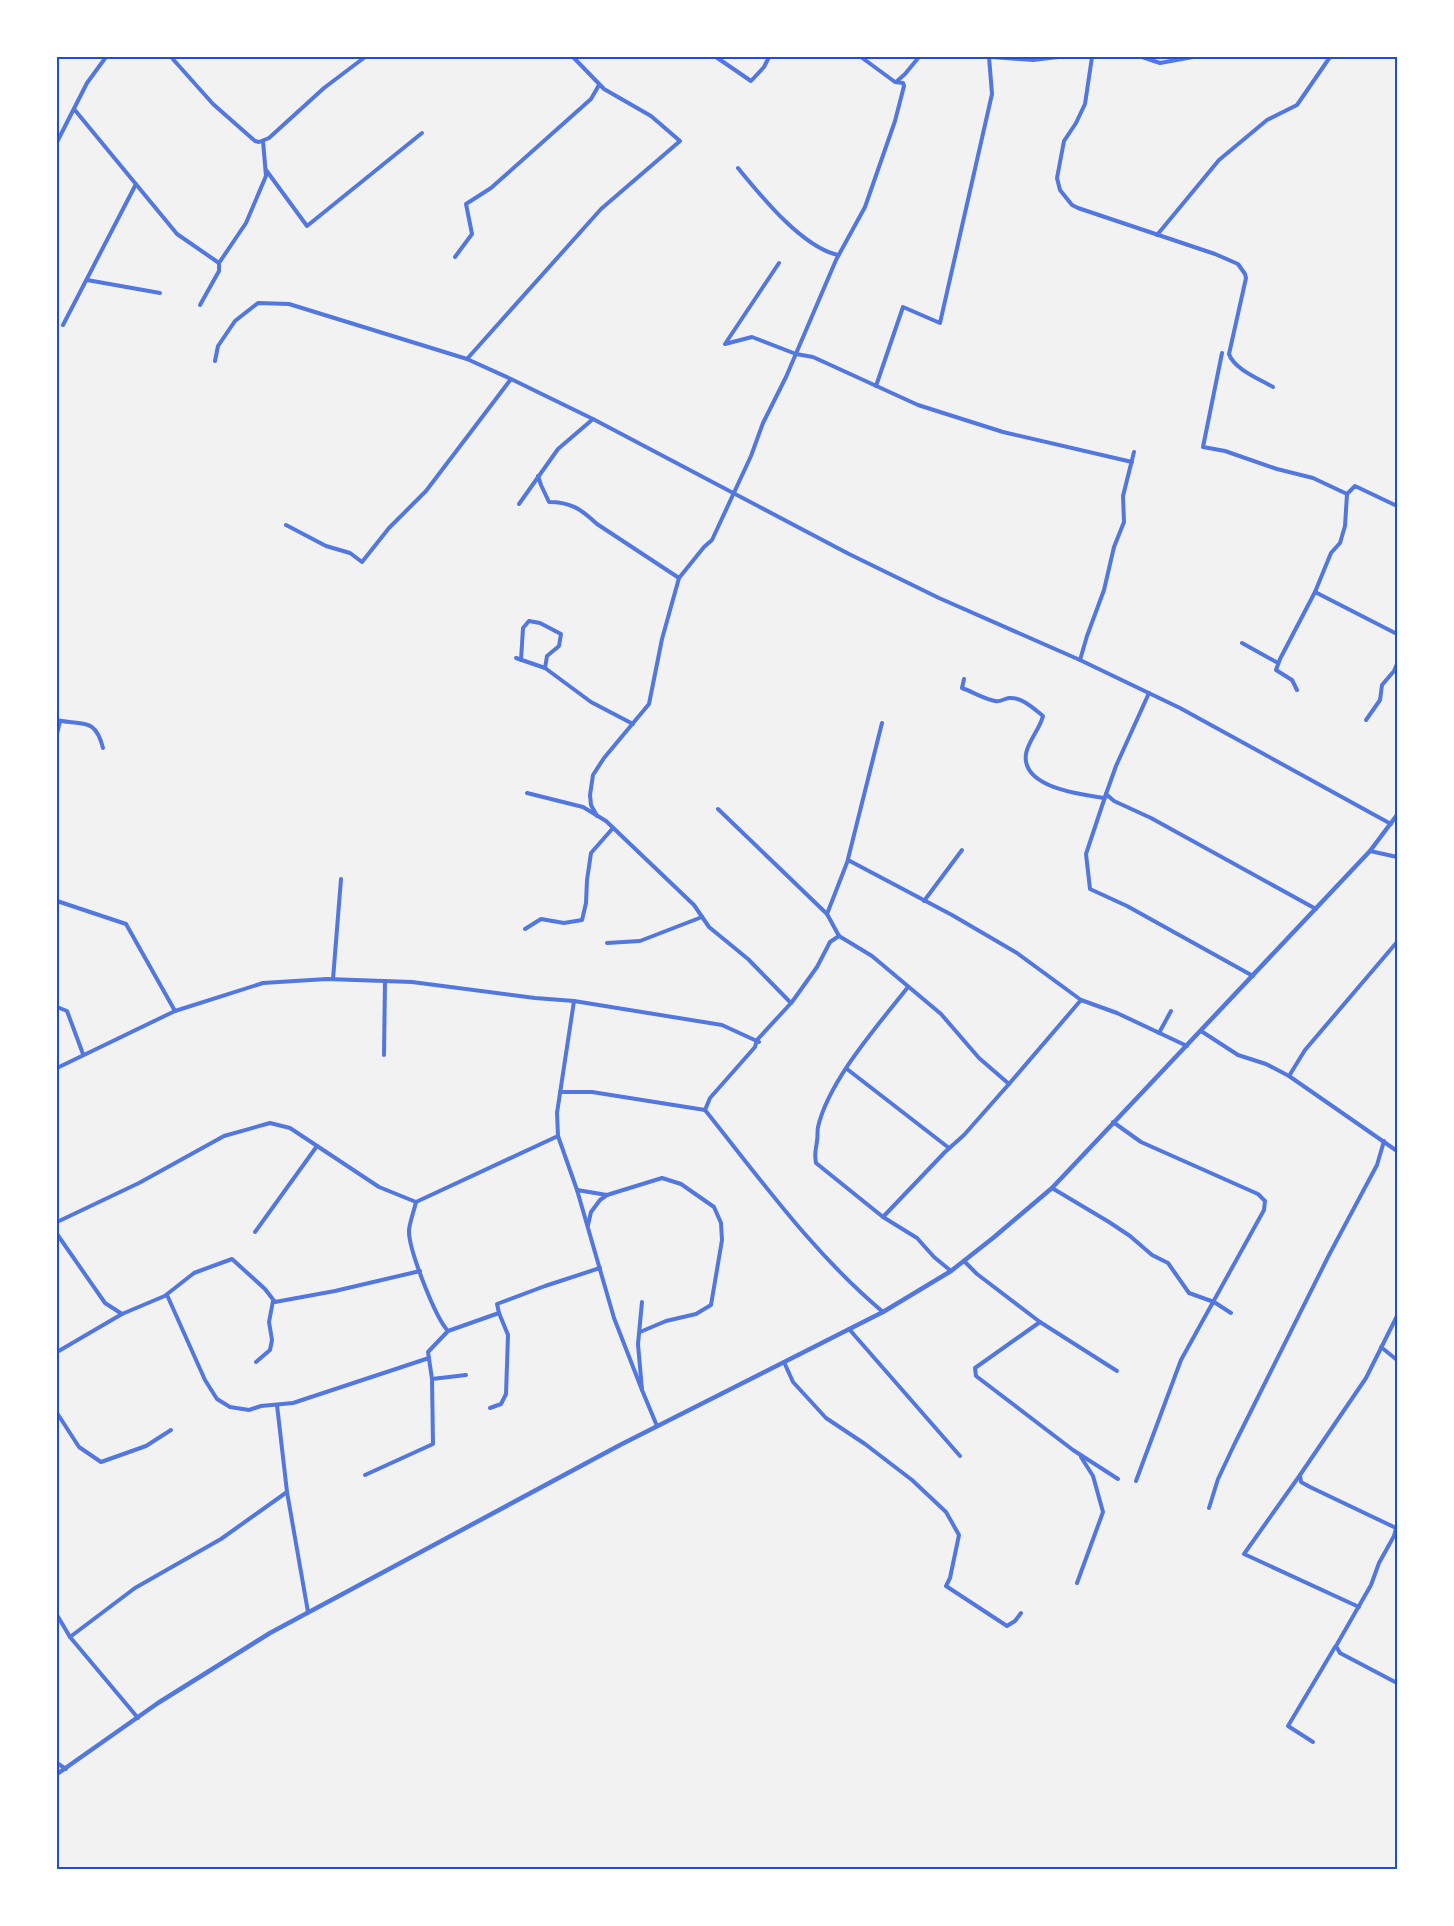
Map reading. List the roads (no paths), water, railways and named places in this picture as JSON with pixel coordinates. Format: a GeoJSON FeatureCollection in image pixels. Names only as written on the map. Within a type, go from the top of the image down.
{"type":"FeatureCollection","features":[{"type":"Feature","properties":{"kind":"street"},"geometry":{"type":"LineString","coordinates":[[57,142],[87,83],[106,57]]}},
{"type":"Feature","properties":{"kind":"street"},"geometry":{"type":"LineString","coordinates":[[171,57],[213,104],[255,141],[263,141],[324,88],[365,57]]}},
{"type":"Feature","properties":{"kind":"street"},"geometry":{"type":"LineString","coordinates":[[467,359],[601,209],[680,141],[651,116],[599,85],[573,57]]}},
{"type":"Feature","properties":{"kind":"street"},"geometry":{"type":"LineString","coordinates":[[716,57],[751,81],[769,57]]}},
{"type":"Feature","properties":{"kind":"street"},"geometry":{"type":"LineString","coordinates":[[861,57],[895,82],[903,83]]}},
{"type":"Feature","properties":{"kind":"street"},"geometry":{"type":"LineString","coordinates":[[895,82],[919,57]]}},
{"type":"Feature","properties":{"kind":"street"},"geometry":{"type":"LineString","coordinates":[[876,386],[903,307],[940,323],[992,94],[991,57],[1033,60],[1058,57]]}},
{"type":"Feature","properties":{"kind":"street"},"geometry":{"type":"LineString","coordinates":[[1092,57],[1084,104],[1076,123],[1064,141],[1057,178],[1060,190],[1072,205],[1238,264],[1246,278],[1229,354],[1238,366],[1273,387]]}},
{"type":"Feature","properties":{"kind":"street"},"geometry":{"type":"LineString","coordinates":[[1142,57],[1160,63],[1193,57]]}},
{"type":"Feature","properties":{"kind":"street"},"geometry":{"type":"LineString","coordinates":[[1157,235],[1219,160],[1267,120],[1297,105],[1330,57]]}},
{"type":"Feature","properties":{"kind":"street"},"geometry":{"type":"LineString","coordinates":[[597,816],[591,805],[590,795],[593,775],[604,758],[649,704],[666,621],[679,578],[712,540],[838,255],[865,207],[895,121],[903,94],[905,74]]}},
{"type":"Feature","properties":{"kind":"street"},"geometry":{"type":"LineString","coordinates":[[455,257],[472,234],[466,204],[491,188],[591,99],[599,85]]}},
{"type":"Feature","properties":{"kind":"street"},"geometry":{"type":"LineString","coordinates":[[74,109],[177,234],[219,263]]}},
{"type":"Feature","properties":{"kind":"street"},"geometry":{"type":"LineString","coordinates":[[266,170],[307,226],[422,133]]}},
{"type":"Feature","properties":{"kind":"street"},"geometry":{"type":"LineString","coordinates":[[200,305],[219,271],[219,263],[246,223],[266,176],[263,141]]}},
{"type":"Feature","properties":{"kind":"street"},"geometry":{"type":"LineString","coordinates":[[738,168],[783,218],[819,248],[838,255]]}},
{"type":"Feature","properties":{"kind":"street"},"geometry":{"type":"LineString","coordinates":[[63,325],[136,184]]}},
{"type":"Feature","properties":{"kind":"street"},"geometry":{"type":"LineString","coordinates":[[779,264],[725,344],[752,337],[796,354],[813,357],[918,405],[1003,432],[1132,462]]}},
{"type":"Feature","properties":{"kind":"street"},"geometry":{"type":"LineString","coordinates":[[87,280],[160,293]]}},
{"type":"Feature","properties":{"kind":"street"},"geometry":{"type":"LineString","coordinates":[[215,362],[219,346],[235,321],[258,303],[289,304],[467,359],[593,419],[849,554],[939,598],[1080,660],[1180,708],[1390,824]]}},
{"type":"Feature","properties":{"kind":"street"},"geometry":{"type":"LineString","coordinates":[[1222,353],[1203,447],[1225,451],[1313,478],[1347,494]]}},
{"type":"Feature","properties":{"kind":"street"},"geometry":{"type":"LineString","coordinates":[[286,525],[326,546],[350,553],[362,562],[389,528],[426,490],[511,378]]}},
{"type":"Feature","properties":{"kind":"street"},"geometry":{"type":"LineString","coordinates":[[519,504],[558,449],[593,419]]}},
{"type":"Feature","properties":{"kind":"street"},"geometry":{"type":"LineString","coordinates":[[1080,660],[1086,636],[1104,590],[1114,547],[1124,522],[1123,496],[1134,452]]}},
{"type":"Feature","properties":{"kind":"street"},"geometry":{"type":"LineString","coordinates":[[538,476],[549,502],[566,502],[586,513],[597,524],[679,578]]}},
{"type":"Feature","properties":{"kind":"street"},"geometry":{"type":"LineString","coordinates":[[1297,690],[1292,680],[1276,670],[1315,592],[1331,553],[1340,543],[1345,526],[1347,494],[1355,486],[1397,506]]}},
{"type":"Feature","properties":{"kind":"street"},"geometry":{"type":"LineString","coordinates":[[1315,592],[1397,634]]}},
{"type":"Feature","properties":{"kind":"street"},"geometry":{"type":"LineString","coordinates":[[545,668],[548,656],[559,646],[561,634],[540,623],[529,621],[522,628],[519,659],[545,668],[591,702],[633,724]]}},
{"type":"Feature","properties":{"kind":"street"},"geometry":{"type":"LineString","coordinates":[[1242,643],[1278,663]]}},
{"type":"Feature","properties":{"kind":"street"},"geometry":{"type":"LineString","coordinates":[[1366,720],[1380,700],[1382,685],[1397,664]]}},
{"type":"Feature","properties":{"kind":"street"},"geometry":{"type":"LineString","coordinates":[[963,679],[962,688],[992,700],[1000,701],[1010,698],[1022,701],[1043,716],[1026,755],[1028,767],[1036,777],[1049,786],[1067,792],[1106,796],[1151,818],[1316,909]]}},
{"type":"Feature","properties":{"kind":"street"},"geometry":{"type":"LineString","coordinates":[[1149,693],[1116,766],[1086,854],[1090,889],[1127,906],[1253,976]]}},
{"type":"Feature","properties":{"kind":"street"},"geometry":{"type":"LineString","coordinates":[[57,734],[59,720],[86,722],[99,734],[103,748]]}},
{"type":"Feature","properties":{"kind":"street"},"geometry":{"type":"LineString","coordinates":[[827,914],[848,860],[882,723]]}},
{"type":"Feature","properties":{"kind":"street"},"geometry":{"type":"LineString","coordinates":[[527,793],[583,807],[613,828],[694,905],[709,927],[748,959],[791,1003]]}},
{"type":"Feature","properties":{"kind":"street"},"geometry":{"type":"LineString","coordinates":[[718,808],[827,914],[839,936],[872,956],[941,1014],[979,1058],[1010,1084]]}},
{"type":"Feature","properties":{"kind":"street"},"geometry":{"type":"LineString","coordinates":[[57,1774],[226,1660],[308,1612],[492,1512],[882,1311],[951,1271],[1052,1188],[1370,851],[1397,815]]}},
{"type":"Feature","properties":{"kind":"street"},"geometry":{"type":"LineString","coordinates":[[525,929],[541,919],[564,922],[582,920],[591,853],[613,828]]}},
{"type":"Feature","properties":{"kind":"street"},"geometry":{"type":"LineString","coordinates":[[924,901],[962,850]]}},
{"type":"Feature","properties":{"kind":"street"},"geometry":{"type":"LineString","coordinates":[[1370,851],[1397,857]]}},
{"type":"Feature","properties":{"kind":"street"},"geometry":{"type":"LineString","coordinates":[[848,860],[1017,953],[1081,1000],[1117,1013],[1187,1046]]}},
{"type":"Feature","properties":{"kind":"street"},"geometry":{"type":"LineString","coordinates":[[333,979],[341,879]]}},
{"type":"Feature","properties":{"kind":"street"},"geometry":{"type":"LineString","coordinates":[[57,901],[126,924],[175,1011]]}},
{"type":"Feature","properties":{"kind":"street"},"geometry":{"type":"LineString","coordinates":[[607,943],[640,941],[702,917]]}},
{"type":"Feature","properties":{"kind":"street"},"geometry":{"type":"LineString","coordinates":[[705,1110],[710,1098],[791,1003],[817,967],[830,942],[839,936]]}},
{"type":"Feature","properties":{"kind":"street"},"geometry":{"type":"LineString","coordinates":[[1289,1076],[1305,1050],[1397,942]]}},
{"type":"Feature","properties":{"kind":"street"},"geometry":{"type":"LineString","coordinates":[[57,1068],[175,1011],[262,983],[333,979],[412,982],[574,1001],[722,1025],[758,1042]]}},
{"type":"Feature","properties":{"kind":"street"},"geometry":{"type":"LineString","coordinates":[[384,1055],[385,981]]}},
{"type":"Feature","properties":{"kind":"street"},"geometry":{"type":"LineString","coordinates":[[908,987],[860,1048],[833,1092],[821,1119],[813,1152],[816,1163],[883,1217],[917,1238],[951,1271]]}},
{"type":"Feature","properties":{"kind":"street"},"geometry":{"type":"LineString","coordinates":[[883,1217],[992,1107],[1081,1000]]}},
{"type":"Feature","properties":{"kind":"street"},"geometry":{"type":"LineString","coordinates":[[574,1001],[557,1113],[558,1136],[577,1190],[614,1318],[657,1426]]}},
{"type":"Feature","properties":{"kind":"street"},"geometry":{"type":"LineString","coordinates":[[57,1007],[67,1011],[83,1054]]}},
{"type":"Feature","properties":{"kind":"street"},"geometry":{"type":"LineString","coordinates":[[1159,1033],[1171,1011]]}},
{"type":"Feature","properties":{"kind":"street"},"geometry":{"type":"LineString","coordinates":[[1201,1031],[1238,1055],[1266,1064],[1289,1076],[1397,1151]]}},
{"type":"Feature","properties":{"kind":"street"},"geometry":{"type":"LineString","coordinates":[[847,1069],[950,1148]]}},
{"type":"Feature","properties":{"kind":"street"},"geometry":{"type":"LineString","coordinates":[[560,1092],[592,1092],[705,1110],[808,1240],[854,1287],[882,1311]]}},
{"type":"Feature","properties":{"kind":"street"},"geometry":{"type":"LineString","coordinates":[[1113,1122],[1141,1142],[1258,1194],[1265,1201],[1264,1210],[1181,1360],[1136,1481]]}},
{"type":"Feature","properties":{"kind":"street"},"geometry":{"type":"LineString","coordinates":[[57,1222],[139,1184],[225,1137],[270,1123],[290,1128],[379,1187],[416,1202],[558,1136]]}},
{"type":"Feature","properties":{"kind":"street"},"geometry":{"type":"LineString","coordinates":[[1209,1508],[1218,1479],[1248,1415],[1377,1165],[1384,1141]]}},
{"type":"Feature","properties":{"kind":"street"},"geometry":{"type":"LineString","coordinates":[[255,1232],[317,1146]]}},
{"type":"Feature","properties":{"kind":"street"},"geometry":{"type":"LineString","coordinates":[[587,1226],[591,1212],[607,1195],[662,1178],[681,1184],[714,1207],[721,1223],[722,1240],[711,1305],[696,1314],[666,1321],[640,1332]]}},
{"type":"Feature","properties":{"kind":"street"},"geometry":{"type":"LineString","coordinates":[[1052,1188],[1130,1236],[1152,1256],[1168,1263],[1189,1293],[1214,1302],[1231,1313]]}},
{"type":"Feature","properties":{"kind":"street"},"geometry":{"type":"LineString","coordinates":[[577,1190],[607,1195]]}},
{"type":"Feature","properties":{"kind":"street"},"geometry":{"type":"LineString","coordinates":[[416,1202],[409,1231],[433,1306],[448,1331]]}},
{"type":"Feature","properties":{"kind":"street"},"geometry":{"type":"LineString","coordinates":[[57,1234],[105,1303],[122,1314]]}},
{"type":"Feature","properties":{"kind":"street"},"geometry":{"type":"LineString","coordinates":[[57,1352],[122,1314],[165,1296],[195,1273],[232,1259],[265,1289],[274,1301]]}},
{"type":"Feature","properties":{"kind":"street"},"geometry":{"type":"LineString","coordinates":[[964,1261],[977,1274],[1040,1322],[1117,1371]]}},
{"type":"Feature","properties":{"kind":"street"},"geometry":{"type":"LineString","coordinates":[[490,1408],[501,1404],[506,1394],[508,1335],[499,1313],[498,1304],[600,1268]]}},
{"type":"Feature","properties":{"kind":"street"},"geometry":{"type":"LineString","coordinates":[[274,1301],[335,1291],[420,1271]]}},
{"type":"Feature","properties":{"kind":"street"},"geometry":{"type":"LineString","coordinates":[[165,1296],[167,1295],[205,1380],[217,1399],[230,1407],[249,1410],[293,1403],[429,1358]]}},
{"type":"Feature","properties":{"kind":"street"},"geometry":{"type":"LineString","coordinates":[[256,1362],[270,1350],[272,1340],[269,1322],[274,1301]]}},
{"type":"Feature","properties":{"kind":"street"},"geometry":{"type":"LineString","coordinates":[[642,1302],[638,1344],[642,1390]]}},
{"type":"Feature","properties":{"kind":"street"},"geometry":{"type":"LineString","coordinates":[[365,1475],[434,1444],[432,1379],[428,1352],[448,1331],[499,1313]]}},
{"type":"Feature","properties":{"kind":"street"},"geometry":{"type":"LineString","coordinates":[[1359,1607],[1244,1554],[1366,1378],[1397,1316]]}},
{"type":"Feature","properties":{"kind":"street"},"geometry":{"type":"LineString","coordinates":[[1040,1322],[975,1368],[976,1376],[1079,1454],[1118,1479]]}},
{"type":"Feature","properties":{"kind":"street"},"geometry":{"type":"LineString","coordinates":[[848,1329],[960,1456]]}},
{"type":"Feature","properties":{"kind":"street"},"geometry":{"type":"LineString","coordinates":[[1382,1347],[1397,1360]]}},
{"type":"Feature","properties":{"kind":"street"},"geometry":{"type":"LineString","coordinates":[[784,1361],[793,1382],[826,1418],[912,1480],[946,1512],[959,1536],[950,1578],[946,1586],[1007,1626],[1016,1621],[1021,1613]]}},
{"type":"Feature","properties":{"kind":"street"},"geometry":{"type":"LineString","coordinates":[[432,1379],[466,1375]]}},
{"type":"Feature","properties":{"kind":"street"},"geometry":{"type":"LineString","coordinates":[[277,1405],[287,1492],[308,1612]]}},
{"type":"Feature","properties":{"kind":"street"},"geometry":{"type":"LineString","coordinates":[[57,1413],[79,1447],[102,1462],[146,1446],[171,1431]]}},
{"type":"Feature","properties":{"kind":"street"},"geometry":{"type":"LineString","coordinates":[[1077,1583],[1103,1512],[1093,1476],[1079,1454]]}},
{"type":"Feature","properties":{"kind":"street"},"geometry":{"type":"LineString","coordinates":[[1300,1474],[1301,1482],[1396,1528],[1371,1585],[1288,1726],[1313,1742]]}},
{"type":"Feature","properties":{"kind":"street"},"geometry":{"type":"LineString","coordinates":[[70,1637],[135,1588],[221,1539],[287,1492]]}},
{"type":"Feature","properties":{"kind":"street"},"geometry":{"type":"LineString","coordinates":[[57,1615],[70,1637],[138,1718]]}},
{"type":"Feature","properties":{"kind":"street"},"geometry":{"type":"LineString","coordinates":[[1335,1646],[1340,1653],[1397,1683]]}},
{"type":"Feature","properties":{"kind":"street"},"geometry":{"type":"LineString","coordinates":[[57,1763],[66,1769]]}}]}
